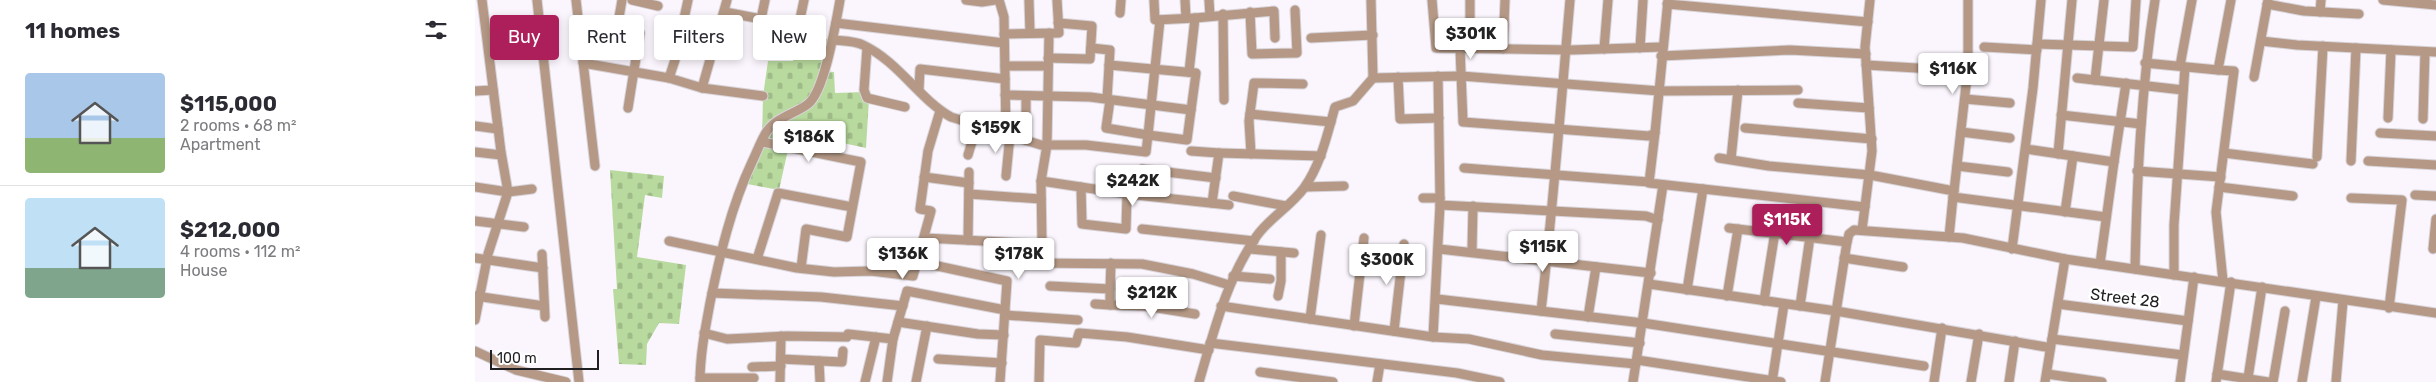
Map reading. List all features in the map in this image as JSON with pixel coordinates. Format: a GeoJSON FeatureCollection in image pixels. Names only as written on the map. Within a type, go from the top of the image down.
{"type":"FeatureCollection","features":[{"type":"Feature","properties":{"kind":"street"},"geometry":{"type":"LineString","coordinates":[[475,320],[478,296],[487,260],[508,192],[501,155],[483,0]]}},
{"type":"Feature","properties":{"kind":"street"},"geometry":{"type":"LineString","coordinates":[[537,0],[579,382]]}},
{"type":"Feature","properties":{"kind":"street"},"geometry":{"type":"LineString","coordinates":[[576,0],[595,166]]}},
{"type":"Feature","properties":{"kind":"street"},"geometry":{"type":"LineString","coordinates":[[622,0],[617,28],[640,33],[628,108]]}},
{"type":"Feature","properties":{"kind":"street"},"geometry":{"type":"LineString","coordinates":[[632,0],[658,6]]}},
{"type":"Feature","properties":{"kind":"street"},"geometry":{"type":"LineString","coordinates":[[669,78],[675,60],[687,0]]}},
{"type":"Feature","properties":{"kind":"street"},"geometry":{"type":"LineString","coordinates":[[702,88],[727,0]]}},
{"type":"Feature","properties":{"kind":"street"},"geometry":{"type":"LineString","coordinates":[[762,15],[765,0]]}},
{"type":"Feature","properties":{"kind":"street"},"geometry":{"type":"LineString","coordinates":[[801,15],[804,0]]}},
{"type":"Feature","properties":{"kind":"street"},"geometry":{"type":"LineString","coordinates":[[754,378],[700,380],[704,333],[721,250],[740,187],[767,131],[775,122],[809,103],[819,89],[833,40],[840,0]]}},
{"type":"Feature","properties":{"kind":"street"},"geometry":{"type":"LineString","coordinates":[[966,0],[982,2],[995,0]]}},
{"type":"Feature","properties":{"kind":"street"},"geometry":{"type":"LineString","coordinates":[[999,0],[1004,17],[1005,96],[1008,134],[1006,176]]}},
{"type":"Feature","properties":{"kind":"street"},"geometry":{"type":"LineString","coordinates":[[1029,0],[1030,34]]}},
{"type":"Feature","properties":{"kind":"street"},"geometry":{"type":"LineString","coordinates":[[836,22],[1004,38],[1059,32],[1057,0]]}},
{"type":"Feature","properties":{"kind":"street"},"geometry":{"type":"LineString","coordinates":[[1120,13],[1121,0]]}},
{"type":"Feature","properties":{"kind":"street"},"geometry":{"type":"LineString","coordinates":[[1154,0],[1155,20],[1275,11],[1275,38]]}},
{"type":"Feature","properties":{"kind":"street"},"geometry":{"type":"LineString","coordinates":[[1185,0],[1186,18]]}},
{"type":"Feature","properties":{"kind":"street"},"geometry":{"type":"LineString","coordinates":[[1209,0],[1210,16]]}},
{"type":"Feature","properties":{"kind":"street"},"geometry":{"type":"LineString","coordinates":[[1199,382],[1221,306],[1233,276],[1271,219],[1305,187],[1321,156],[1335,107],[1353,101],[1373,78],[1371,0]]}},
{"type":"Feature","properties":{"kind":"street"},"geometry":{"type":"LineString","coordinates":[[1432,0],[1436,48],[1566,50],[1640,48],[1662,52],[1790,50],[1866,54]]}},
{"type":"Feature","properties":{"kind":"street"},"geometry":{"type":"LineString","coordinates":[[1470,0],[1461,76],[1463,122],[1649,136],[1655,134]]}},
{"type":"Feature","properties":{"kind":"street"},"geometry":{"type":"LineString","coordinates":[[1503,49],[1505,0]]}},
{"type":"Feature","properties":{"kind":"street"},"geometry":{"type":"LineString","coordinates":[[1541,312],[1553,211],[1561,83],[1570,0]]}},
{"type":"Feature","properties":{"kind":"street"},"geometry":{"type":"LineString","coordinates":[[1604,49],[1608,0]]}},
{"type":"Feature","properties":{"kind":"street"},"geometry":{"type":"LineString","coordinates":[[1640,48],[1643,0]]}},
{"type":"Feature","properties":{"kind":"street"},"geometry":{"type":"LineString","coordinates":[[1862,230],[1870,175],[1872,139],[1866,65],[1870,0]]}},
{"type":"Feature","properties":{"kind":"street"},"geometry":{"type":"LineString","coordinates":[[1949,237],[1965,99],[1968,0]]}},
{"type":"Feature","properties":{"kind":"street"},"geometry":{"type":"LineString","coordinates":[[2012,249],[2041,0]]}},
{"type":"Feature","properties":{"kind":"street"},"geometry":{"type":"LineString","coordinates":[[2058,154],[2072,0]]}},
{"type":"Feature","properties":{"kind":"street"},"geometry":{"type":"LineString","coordinates":[[2095,80],[2104,0]]}},
{"type":"Feature","properties":{"kind":"street"},"geometry":{"type":"LineString","coordinates":[[1984,47],[2068,45],[2133,47],[2136,0]]}},
{"type":"Feature","properties":{"kind":"street"},"geometry":{"type":"LineString","coordinates":[[2135,269],[2137,171],[2145,63],[2155,0]]}},
{"type":"Feature","properties":{"kind":"street"},"geometry":{"type":"LineString","coordinates":[[2174,275],[2183,67],[2192,0]]}},
{"type":"Feature","properties":{"kind":"street"},"geometry":{"type":"LineString","coordinates":[[2218,70],[2231,0]]}},
{"type":"Feature","properties":{"kind":"street"},"geometry":{"type":"LineString","coordinates":[[2320,12],[2321,0]]}},
{"type":"Feature","properties":{"kind":"street"},"geometry":{"type":"LineString","coordinates":[[2383,0],[2421,2],[2436,5]]}},
{"type":"Feature","properties":{"kind":"street"},"geometry":{"type":"LineString","coordinates":[[1649,182],[1660,91],[1667,2],[1868,22]]}},
{"type":"Feature","properties":{"kind":"street"},"geometry":{"type":"LineString","coordinates":[[2254,77],[2268,2],[2320,12],[2359,14]]}},
{"type":"Feature","properties":{"kind":"street"},"geometry":{"type":"LineString","coordinates":[[1250,12],[1252,54],[1297,53],[1295,10]]}},
{"type":"Feature","properties":{"kind":"street"},"geometry":{"type":"LineString","coordinates":[[725,12],[753,17]]}},
{"type":"Feature","properties":{"kind":"street"},"geometry":{"type":"LineString","coordinates":[[1223,14],[1224,100]]}},
{"type":"Feature","properties":{"kind":"street"},"geometry":{"type":"LineString","coordinates":[[1189,72],[1195,18]]}},
{"type":"Feature","properties":{"kind":"street"},"geometry":{"type":"LineString","coordinates":[[833,40],[862,44],[901,71],[940,111],[951,117],[1047,145],[1085,145],[1146,152],[1160,20]]}},
{"type":"Feature","properties":{"kind":"street"},"geometry":{"type":"LineString","coordinates":[[1005,66],[1090,58],[1092,26],[1058,23]]}},
{"type":"Feature","properties":{"kind":"street"},"geometry":{"type":"LineString","coordinates":[[925,238],[1042,244],[1041,181],[1047,145],[1049,33]]}},
{"type":"Feature","properties":{"kind":"street"},"geometry":{"type":"LineString","coordinates":[[1311,38],[1373,35]]}},
{"type":"Feature","properties":{"kind":"street"},"geometry":{"type":"LineString","coordinates":[[2261,41],[2436,52]]}},
{"type":"Feature","properties":{"kind":"street"},"geometry":{"type":"LineString","coordinates":[[2224,153],[2315,161],[2323,46]]}},
{"type":"Feature","properties":{"kind":"street"},"geometry":{"type":"LineString","coordinates":[[867,48],[864,90],[867,98],[905,107]]}},
{"type":"Feature","properties":{"kind":"street"},"geometry":{"type":"LineString","coordinates":[[1091,48],[1111,50],[1109,64],[1107,128],[1187,140],[1196,73],[1109,64]]}},
{"type":"Feature","properties":{"kind":"street"},"geometry":{"type":"LineString","coordinates":[[2351,161],[2356,48]]}},
{"type":"Feature","properties":{"kind":"street"},"geometry":{"type":"LineString","coordinates":[[2389,118],[2391,50]]}},
{"type":"Feature","properties":{"kind":"street"},"geometry":{"type":"LineString","coordinates":[[2423,119],[2425,52]]}},
{"type":"Feature","properties":{"kind":"street"},"geometry":{"type":"LineString","coordinates":[[2145,63],[2234,71],[2216,212],[2227,282],[2217,378],[2248,378],[2268,382]]}},
{"type":"Feature","properties":{"kind":"street"},"geometry":{"type":"LineString","coordinates":[[583,64],[669,78],[702,88],[763,96]]}},
{"type":"Feature","properties":{"kind":"street"},"geometry":{"type":"LineString","coordinates":[[1866,65],[1967,71]]}},
{"type":"Feature","properties":{"kind":"street"},"geometry":{"type":"LineString","coordinates":[[919,89],[921,68],[1005,79]]}},
{"type":"Feature","properties":{"kind":"street"},"geometry":{"type":"LineString","coordinates":[[1433,337],[1437,299],[1440,202],[1438,76]]}},
{"type":"Feature","properties":{"kind":"street"},"geometry":{"type":"LineString","coordinates":[[1373,78],[1461,76],[1660,91],[1798,90]]}},
{"type":"Feature","properties":{"kind":"street"},"geometry":{"type":"LineString","coordinates":[[1398,77],[1400,119],[1439,118]]}},
{"type":"Feature","properties":{"kind":"street"},"geometry":{"type":"LineString","coordinates":[[2077,78],[2183,90]]}},
{"type":"Feature","properties":{"kind":"street"},"geometry":{"type":"LineString","coordinates":[[1251,154],[1250,114],[1253,83],[1303,84]]}},
{"type":"Feature","properties":{"kind":"street"},"geometry":{"type":"LineString","coordinates":[[2100,264],[2126,83]]}},
{"type":"Feature","properties":{"kind":"street"},"geometry":{"type":"LineString","coordinates":[[475,91],[493,90]]}},
{"type":"Feature","properties":{"kind":"street"},"geometry":{"type":"LineString","coordinates":[[1731,160],[1738,90]]}},
{"type":"Feature","properties":{"kind":"street"},"geometry":{"type":"LineString","coordinates":[[1005,96],[1108,99],[1191,110]]}},
{"type":"Feature","properties":{"kind":"street"},"geometry":{"type":"LineString","coordinates":[[1026,96],[1026,140]]}},
{"type":"Feature","properties":{"kind":"street"},"geometry":{"type":"LineString","coordinates":[[1965,99],[2010,103]]}},
{"type":"Feature","properties":{"kind":"street"},"geometry":{"type":"LineString","coordinates":[[1798,103],[1869,108]]}},
{"type":"Feature","properties":{"kind":"street"},"geometry":{"type":"LineString","coordinates":[[669,241],[721,250],[801,268],[834,272],[871,271],[913,276],[919,262],[931,211],[921,209],[928,151],[940,111]]}},
{"type":"Feature","properties":{"kind":"street"},"geometry":{"type":"LineString","coordinates":[[1250,114],[1331,122]]}},
{"type":"Feature","properties":{"kind":"street"},"geometry":{"type":"LineString","coordinates":[[2061,115],[2141,124]]}},
{"type":"Feature","properties":{"kind":"street"},"geometry":{"type":"LineString","coordinates":[[968,155],[977,125]]}},
{"type":"Feature","properties":{"kind":"street"},"geometry":{"type":"LineString","coordinates":[[475,126],[498,129]]}},
{"type":"Feature","properties":{"kind":"street"},"geometry":{"type":"LineString","coordinates":[[1745,128],[1872,139]]}},
{"type":"Feature","properties":{"kind":"street"},"geometry":{"type":"LineString","coordinates":[[1961,132],[2010,138]]}},
{"type":"Feature","properties":{"kind":"street"},"geometry":{"type":"LineString","coordinates":[[2380,133],[2436,136]]}},
{"type":"Feature","properties":{"kind":"street"},"geometry":{"type":"LineString","coordinates":[[761,142],[861,162],[847,237],[806,229],[801,268]]}},
{"type":"Feature","properties":{"kind":"street"},"geometry":{"type":"LineString","coordinates":[[2025,149],[2114,162]]}},
{"type":"Feature","properties":{"kind":"street"},"geometry":{"type":"LineString","coordinates":[[1191,151],[1321,156]]}},
{"type":"Feature","properties":{"kind":"street"},"geometry":{"type":"LineString","coordinates":[[475,152],[501,155]]}},
{"type":"Feature","properties":{"kind":"street"},"geometry":{"type":"LineString","coordinates":[[1213,203],[1219,153]]}},
{"type":"Feature","properties":{"kind":"street"},"geometry":{"type":"LineString","coordinates":[[2065,212],[2073,156]]}},
{"type":"Feature","properties":{"kind":"street"},"geometry":{"type":"LineString","coordinates":[[1719,158],[1870,175],[2018,206],[2106,218]]}},
{"type":"Feature","properties":{"kind":"street"},"geometry":{"type":"LineString","coordinates":[[2368,160],[2436,165]]}},
{"type":"Feature","properties":{"kind":"street"},"geometry":{"type":"LineString","coordinates":[[1957,166],[2008,172]]}},
{"type":"Feature","properties":{"kind":"street"},"geometry":{"type":"LineString","coordinates":[[1464,168],[1649,182],[1865,207]]}},
{"type":"Feature","properties":{"kind":"street"},"geometry":{"type":"LineString","coordinates":[[1142,169],[1215,178]]}},
{"type":"Feature","properties":{"kind":"street"},"geometry":{"type":"LineString","coordinates":[[2137,171],[2221,177]]}},
{"type":"Feature","properties":{"kind":"street"},"geometry":{"type":"LineString","coordinates":[[968,240],[969,172]]}},
{"type":"Feature","properties":{"kind":"street"},"geometry":{"type":"LineString","coordinates":[[924,177],[969,183]]}},
{"type":"Feature","properties":{"kind":"street"},"geometry":{"type":"LineString","coordinates":[[1041,181],[1127,194],[1229,205]]}},
{"type":"Feature","properties":{"kind":"street"},"geometry":{"type":"LineString","coordinates":[[1633,382],[1663,185]]}},
{"type":"Feature","properties":{"kind":"street"},"geometry":{"type":"LineString","coordinates":[[1305,187],[1344,186]]}},
{"type":"Feature","properties":{"kind":"street"},"geometry":{"type":"LineString","coordinates":[[475,187],[508,192],[532,189]]}},
{"type":"Feature","properties":{"kind":"street"},"geometry":{"type":"LineString","coordinates":[[1081,187],[1082,224],[1126,228],[1127,194]]}},
{"type":"Feature","properties":{"kind":"street"},"geometry":{"type":"LineString","coordinates":[[2219,187],[2293,196]]}},
{"type":"Feature","properties":{"kind":"street"},"geometry":{"type":"LineString","coordinates":[[1687,290],[1703,189]]}},
{"type":"Feature","properties":{"kind":"street"},"geometry":{"type":"LineString","coordinates":[[757,258],[778,193],[852,207]]}},
{"type":"Feature","properties":{"kind":"street"},"geometry":{"type":"LineString","coordinates":[[969,194],[1041,199]]}},
{"type":"Feature","properties":{"kind":"street"},"geometry":{"type":"LineString","coordinates":[[2415,195],[2436,196]]}},
{"type":"Feature","properties":{"kind":"street"},"geometry":{"type":"LineString","coordinates":[[1233,196],[1286,206]]}},
{"type":"Feature","properties":{"kind":"street"},"geometry":{"type":"LineString","coordinates":[[1423,198],[1473,206],[1646,216],[1658,220]]}},
{"type":"Feature","properties":{"kind":"street"},"geometry":{"type":"LineString","coordinates":[[2351,198],[2401,200],[2389,308]]}},
{"type":"Feature","properties":{"kind":"street"},"geometry":{"type":"LineString","coordinates":[[1472,250],[1473,206]]}},
{"type":"Feature","properties":{"kind":"street"},"geometry":{"type":"LineString","coordinates":[[2433,249],[2436,219]]}},
{"type":"Feature","properties":{"kind":"street"},"geometry":{"type":"LineString","coordinates":[[475,221],[524,227]]}},
{"type":"Feature","properties":{"kind":"street"},"geometry":{"type":"LineString","coordinates":[[1142,228],[1295,253]]}},
{"type":"Feature","properties":{"kind":"street"},"geometry":{"type":"LineString","coordinates":[[1727,296],[1733,228],[1847,242]]}},
{"type":"Feature","properties":{"kind":"street"},"geometry":{"type":"LineString","coordinates":[[1825,382],[1847,242],[1851,232],[1862,230],[1917,236],[1949,237],[2065,259],[2262,287],[2389,308],[2436,313]]}},
{"type":"Feature","properties":{"kind":"street"},"geometry":{"type":"LineString","coordinates":[[1764,301],[1775,232]]}},
{"type":"Feature","properties":{"kind":"street"},"geometry":{"type":"LineString","coordinates":[[1310,319],[1321,235]]}},
{"type":"Feature","properties":{"kind":"street"},"geometry":{"type":"LineString","coordinates":[[1801,306],[1810,237]]}},
{"type":"Feature","properties":{"kind":"street"},"geometry":{"type":"LineString","coordinates":[[1354,326],[1364,238]]}},
{"type":"Feature","properties":{"kind":"street"},"geometry":{"type":"LineString","coordinates":[[1394,331],[1404,244]]}},
{"type":"Feature","properties":{"kind":"street"},"geometry":{"type":"LineString","coordinates":[[1439,248],[1651,273]]}},
{"type":"Feature","properties":{"kind":"street"},"geometry":{"type":"LineString","coordinates":[[1277,296],[1281,281],[1281,252]]}},
{"type":"Feature","properties":{"kind":"street"},"geometry":{"type":"LineString","coordinates":[[542,254],[545,318]]}},
{"type":"Feature","properties":{"kind":"street"},"geometry":{"type":"LineString","coordinates":[[475,258],[543,268]]}},
{"type":"Feature","properties":{"kind":"street"},"geometry":{"type":"LineString","coordinates":[[1844,258],[1903,267]]}},
{"type":"Feature","properties":{"kind":"street"},"geometry":{"type":"LineString","coordinates":[[2065,259],[2046,378],[2102,382]]}},
{"type":"Feature","properties":{"kind":"street"},"geometry":{"type":"LineString","coordinates":[[919,262],[1007,281],[1000,382]]}},
{"type":"Feature","properties":{"kind":"street"},"geometry":{"type":"LineString","coordinates":[[1031,263],[1143,264],[1193,274],[1229,285]]}},
{"type":"Feature","properties":{"kind":"street"},"geometry":{"type":"LineString","coordinates":[[1110,305],[1111,263]]}},
{"type":"Feature","properties":{"kind":"street"},"geometry":{"type":"LineString","coordinates":[[1589,317],[1597,267]]}},
{"type":"Feature","properties":{"kind":"street"},"geometry":{"type":"LineString","coordinates":[[1233,276],[1270,279]]}},
{"type":"Feature","properties":{"kind":"street"},"geometry":{"type":"LineString","coordinates":[[2180,382],[2194,277]]}},
{"type":"Feature","properties":{"kind":"street"},"geometry":{"type":"LineString","coordinates":[[1649,284],[1836,311],[2046,347]]}},
{"type":"Feature","properties":{"kind":"street"},"geometry":{"type":"LineString","coordinates":[[1050,286],[1110,289]]}},
{"type":"Feature","properties":{"kind":"street"},"geometry":{"type":"LineString","coordinates":[[2248,378],[2262,287]]}},
{"type":"Feature","properties":{"kind":"street"},"geometry":{"type":"LineString","coordinates":[[887,382],[893,340],[907,291],[1005,312],[1078,320]]}},
{"type":"Feature","properties":{"kind":"street"},"geometry":{"type":"LineString","coordinates":[[712,293],[821,297],[903,306]]}},
{"type":"Feature","properties":{"kind":"street"},"geometry":{"type":"LineString","coordinates":[[478,296],[544,306]]}},
{"type":"Feature","properties":{"kind":"street"},"geometry":{"type":"LineString","coordinates":[[2301,382],[2316,297]]}},
{"type":"Feature","properties":{"kind":"street"},"geometry":{"type":"LineString","coordinates":[[1437,299],[1643,323],[1924,366]]}},
{"type":"Feature","properties":{"kind":"street"},"geometry":{"type":"LineString","coordinates":[[2336,382],[2343,301]]}},
{"type":"Feature","properties":{"kind":"street"},"geometry":{"type":"LineString","coordinates":[[1095,304],[1145,306],[1195,314]]}},
{"type":"Feature","properties":{"kind":"street"},"geometry":{"type":"LineString","coordinates":[[1221,306],[1433,337],[1469,339],[1542,355],[1637,362],[1775,382],[1777,343],[1783,304]]}},
{"type":"Feature","properties":{"kind":"street","name":"Street 28"},"geometry":{"type":"LineString","coordinates":[[2058,304],[2188,321]]}},
{"type":"Feature","properties":{"kind":"street"},"geometry":{"type":"LineString","coordinates":[[2273,382],[2285,311]]}},
{"type":"Feature","properties":{"kind":"street"},"geometry":{"type":"LineString","coordinates":[[899,322],[978,334],[1004,335]]}},
{"type":"Feature","properties":{"kind":"street"},"geometry":{"type":"LineString","coordinates":[[916,382],[927,326]]}},
{"type":"Feature","properties":{"kind":"street"},"geometry":{"type":"LineString","coordinates":[[1934,382],[1942,328]]}},
{"type":"Feature","properties":{"kind":"street"},"geometry":{"type":"LineString","coordinates":[[704,333],[727,339],[781,336],[847,337],[848,334],[893,340]]}},
{"type":"Feature","properties":{"kind":"street"},"geometry":{"type":"LineString","coordinates":[[1039,382],[1040,340],[1076,344],[1079,333],[1379,364],[1456,378],[1500,382]]}},
{"type":"Feature","properties":{"kind":"street"},"geometry":{"type":"LineString","coordinates":[[1555,334],[1640,343]]}},
{"type":"Feature","properties":{"kind":"street"},"geometry":{"type":"LineString","coordinates":[[1971,382],[1979,334]]}},
{"type":"Feature","properties":{"kind":"street"},"geometry":{"type":"LineString","coordinates":[[780,382],[781,336]]}},
{"type":"Feature","properties":{"kind":"street"},"geometry":{"type":"LineString","coordinates":[[865,382],[876,338]]}},
{"type":"Feature","properties":{"kind":"street"},"geometry":{"type":"LineString","coordinates":[[2052,339],[2183,355]]}},
{"type":"Feature","properties":{"kind":"street"},"geometry":{"type":"LineString","coordinates":[[2009,382],[2015,341]]}},
{"type":"Feature","properties":{"kind":"street"},"geometry":{"type":"LineString","coordinates":[[752,367],[781,363],[842,362],[843,350]]}},
{"type":"Feature","properties":{"kind":"street"},"geometry":{"type":"LineString","coordinates":[[475,351],[537,379],[566,382]]}},
{"type":"Feature","properties":{"kind":"street"},"geometry":{"type":"LineString","coordinates":[[938,359],[1002,363]]}},
{"type":"Feature","properties":{"kind":"street"},"geometry":{"type":"LineString","coordinates":[[819,361],[820,382]]}},
{"type":"Feature","properties":{"kind":"street"},"geometry":{"type":"LineString","coordinates":[[1377,382],[1379,364]]}},
{"type":"Feature","properties":{"kind":"street"},"geometry":{"type":"LineString","coordinates":[[519,382],[523,372]]}},
{"type":"Feature","properties":{"kind":"street"},"geometry":{"type":"LineString","coordinates":[[1260,372],[1333,382]]}},
{"type":"Feature","properties":{"kind":"green space"},"geometry":{"type":"Polygon","coordinates":[[[826,39],[833,40],[824,71],[834,72],[835,93],[865,92],[869,99],[866,148],[792,132],[779,190],[742,183],[762,142],[763,96],[768,61],[826,60],[826,39]]]}},
{"type":"Feature","properties":{"kind":"green space"},"geometry":{"type":"Polygon","coordinates":[[[610,170],[664,176],[662,198],[645,195],[637,257],[686,265],[679,324],[659,323],[647,344],[646,365],[619,364],[613,289],[617,289],[610,170]]]}}]}
